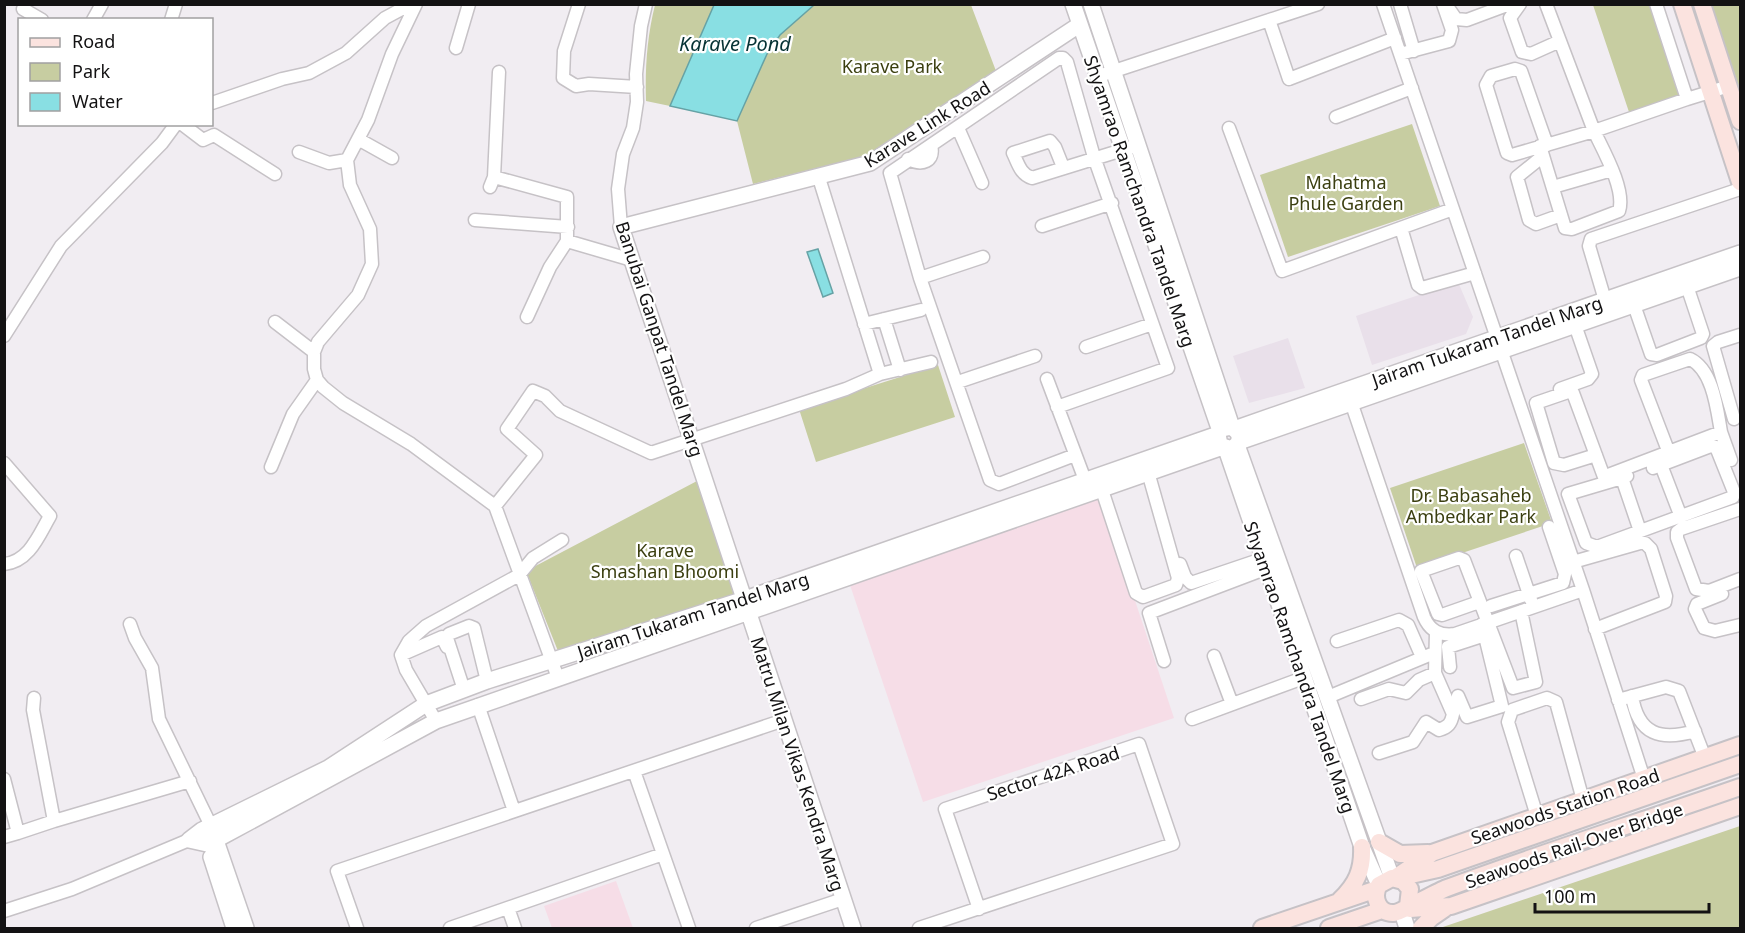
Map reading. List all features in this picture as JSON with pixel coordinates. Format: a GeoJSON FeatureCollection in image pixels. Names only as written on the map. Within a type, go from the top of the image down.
{"type":"FeatureCollection","features":[{"type":"Feature","properties":{"kind":"main road"},"geometry":{"type":"LineString","coordinates":[[1682,4],[1740,182]]}},
{"type":"Feature","properties":{"kind":"main road"},"geometry":{"type":"LineString","coordinates":[[1702,4],[1740,121]]}},
{"type":"Feature","properties":{"kind":"main road","name":"Seawoods Station Road"},"geometry":{"type":"LineString","coordinates":[[1388,881],[1432,853],[1740,745]]}},
{"type":"Feature","properties":{"kind":"main road","name":"Seawoods Rail-Over Bridge"},"geometry":{"type":"LineString","coordinates":[[1388,881],[1438,869],[1740,764]]}},
{"type":"Feature","properties":{"kind":"main road","name":"Seawoods Rail-Over Bridge"},"geometry":{"type":"LineString","coordinates":[[1405,909],[1445,889],[1740,787]]}},
{"type":"Feature","properties":{"kind":"main road"},"geometry":{"type":"LineString","coordinates":[[1421,928],[1431,918],[1451,906],[1740,806]]}},
{"type":"Feature","properties":{"kind":"main road"},"geometry":{"type":"LineString","coordinates":[[1379,842],[1401,854],[1417,856],[1432,853]]}},
{"type":"Feature","properties":{"kind":"main road"},"geometry":{"type":"LineString","coordinates":[[1338,902],[1356,881],[1362,865],[1362,847]]}},
{"type":"Feature","properties":{"kind":"main road"},"geometry":{"type":"LineString","coordinates":[[1388,881],[1376,900],[1382,910],[1392,914],[1405,909],[1451,906]]}},
{"type":"Feature","properties":{"kind":"main road"},"geometry":{"type":"LineString","coordinates":[[1263,928],[1338,902],[1388,881],[1410,889],[1405,909]]}},
{"type":"Feature","properties":{"kind":"main road"},"geometry":{"type":"LineString","coordinates":[[1329,928],[1382,910]]}},
{"type":"Feature","properties":{"kind":"street"},"geometry":{"type":"LineString","coordinates":[[94,18],[102,4]]}},
{"type":"Feature","properties":{"kind":"street"},"geometry":{"type":"LineString","coordinates":[[213,103],[282,79],[309,73],[346,53],[385,18],[411,4]]}},
{"type":"Feature","properties":{"kind":"street"},"geometry":{"type":"LineString","coordinates":[[271,467],[293,414],[317,380],[314,352],[333,323],[358,295],[372,264],[370,229],[350,185],[347,160],[416,4]]}},
{"type":"Feature","properties":{"kind":"street"},"geometry":{"type":"LineString","coordinates":[[456,48],[469,4]]}},
{"type":"Feature","properties":{"kind":"street"},"geometry":{"type":"LineString","coordinates":[[579,4],[564,51],[563,78],[576,86],[589,84],[637,87]]}},
{"type":"Feature","properties":{"kind":"street","name":"Banubai Ganpat Tandel Marg"},"geometry":{"type":"LineString","coordinates":[[646,4],[641,26],[633,128],[623,154],[618,189],[621,227],[746,606]]}},
{"type":"Feature","properties":{"kind":"street","name":"Shyamrao Ramchandra Tandel Marg"},"geometry":{"type":"LineString","coordinates":[[1072,4],[1121,150],[1328,697],[1379,842],[1388,881]]}},
{"type":"Feature","properties":{"kind":"street","name":"Shyamrao Ramchandra Tandel Marg"},"geometry":{"type":"LineString","coordinates":[[1091,4],[1138,144],[1229,438],[1263,564],[1362,847],[1388,881]]}},
{"type":"Feature","properties":{"kind":"street"},"geometry":{"type":"LineString","coordinates":[[1097,77],[1317,4]]}},
{"type":"Feature","properties":{"kind":"street"},"geometry":{"type":"LineString","coordinates":[[1383,4],[1583,590],[1644,779]]}},
{"type":"Feature","properties":{"kind":"street"},"geometry":{"type":"LineString","coordinates":[[1400,4],[1414,51]]}},
{"type":"Feature","properties":{"kind":"street"},"geometry":{"type":"LineString","coordinates":[[1400,54],[1449,41],[1452,30],[1443,4]]}},
{"type":"Feature","properties":{"kind":"street"},"geometry":{"type":"LineString","coordinates":[[1448,4],[1456,19],[1467,21],[1510,4]]}},
{"type":"Feature","properties":{"kind":"street"},"geometry":{"type":"LineString","coordinates":[[1520,4],[1510,18],[1521,52],[1531,54],[1560,41]]}},
{"type":"Feature","properties":{"kind":"street"},"geometry":{"type":"LineString","coordinates":[[1546,4],[1594,130],[1612,170],[1620,205],[1619,211],[1568,230],[1565,228],[1552,187],[1544,149],[1521,70],[1515,69],[1491,76],[1486,85],[1507,153],[1512,155],[1544,149],[1594,130],[1729,86]]}},
{"type":"Feature","properties":{"kind":"street"},"geometry":{"type":"LineString","coordinates":[[1656,4],[1688,99]]}},
{"type":"Feature","properties":{"kind":"street"},"geometry":{"type":"LineString","coordinates":[[23,9],[39,18]]}},
{"type":"Feature","properties":{"kind":"street"},"geometry":{"type":"LineString","coordinates":[[1269,20],[1289,79],[1395,38]]}},
{"type":"Feature","properties":{"kind":"street","name":"Karave Link Road"},"geometry":{"type":"LineString","coordinates":[[621,227],[870,164],[1079,25]]}},
{"type":"Feature","properties":{"kind":"street"},"geometry":{"type":"LineString","coordinates":[[1058,407],[1165,370],[1167,365],[1094,157],[1064,58],[1059,58],[890,173],[920,278],[993,483],[999,484],[1075,454]]}},
{"type":"Feature","properties":{"kind":"street"},"geometry":{"type":"LineString","coordinates":[[499,72],[492,182],[567,197],[567,241],[550,267],[526,317]]}},
{"type":"Feature","properties":{"kind":"street"},"geometry":{"type":"LineString","coordinates":[[1336,117],[1412,88]]}},
{"type":"Feature","properties":{"kind":"street"},"geometry":{"type":"LineString","coordinates":[[4,336],[61,246],[162,143],[175,126]]}},
{"type":"Feature","properties":{"kind":"street"},"geometry":{"type":"LineString","coordinates":[[185,126],[203,140],[214,135],[275,174]]}},
{"type":"Feature","properties":{"kind":"street"},"geometry":{"type":"LineString","coordinates":[[958,128],[982,183]]}},
{"type":"Feature","properties":{"kind":"street"},"geometry":{"type":"LineString","coordinates":[[1229,128],[1282,271],[1453,209]]}},
{"type":"Feature","properties":{"kind":"street"},"geometry":{"type":"LineString","coordinates":[[358,139],[392,158]]}},
{"type":"Feature","properties":{"kind":"street"},"geometry":{"type":"LineString","coordinates":[[1063,167],[1138,144]]}},
{"type":"Feature","properties":{"kind":"street"},"geometry":{"type":"LineString","coordinates":[[1544,149],[1518,177],[1523,200],[1533,224],[1561,215]]}},
{"type":"Feature","properties":{"kind":"street"},"geometry":{"type":"LineString","coordinates":[[299,152],[329,163],[347,160]]}},
{"type":"Feature","properties":{"kind":"street"},"geometry":{"type":"LineString","coordinates":[[1552,187],[1612,170]]}},
{"type":"Feature","properties":{"kind":"street"},"geometry":{"type":"LineString","coordinates":[[819,178],[880,374]]}},
{"type":"Feature","properties":{"kind":"street"},"geometry":{"type":"LineString","coordinates":[[1605,300],[1590,246],[1591,239],[1740,189]]}},
{"type":"Feature","properties":{"kind":"street"},"geometry":{"type":"LineString","coordinates":[[1042,226],[1112,203]]}},
{"type":"Feature","properties":{"kind":"street"},"geometry":{"type":"LineString","coordinates":[[475,220],[568,227]]}},
{"type":"Feature","properties":{"kind":"street"},"geometry":{"type":"LineString","coordinates":[[1401,228],[1418,285],[1422,288],[1475,273]]}},
{"type":"Feature","properties":{"kind":"street"},"geometry":{"type":"LineString","coordinates":[[567,241],[632,260]]}},
{"type":"Feature","properties":{"kind":"street","name":"Jairam Tukaram Tandel Marg"},"geometry":{"type":"LineString","coordinates":[[209,835],[436,721],[478,705],[558,678],[746,606],[1499,344],[1605,300],[1740,253]]}},
{"type":"Feature","properties":{"kind":"street"},"geometry":{"type":"LineString","coordinates":[[920,278],[983,257]]}},
{"type":"Feature","properties":{"kind":"street","name":"Jairam Tukaram Tandel Marg"},"geometry":{"type":"LineString","coordinates":[[1499,344],[1575,326],[1740,268]]}},
{"type":"Feature","properties":{"kind":"street"},"geometry":{"type":"LineString","coordinates":[[1634,305],[1651,354],[1657,355],[1701,338],[1703,334],[1687,286]]}},
{"type":"Feature","properties":{"kind":"street"},"geometry":{"type":"LineString","coordinates":[[864,324],[921,310]]}},
{"type":"Feature","properties":{"kind":"street"},"geometry":{"type":"LineString","coordinates":[[884,319],[900,369]]}},
{"type":"Feature","properties":{"kind":"street"},"geometry":{"type":"LineString","coordinates":[[275,322],[314,352]]}},
{"type":"Feature","properties":{"kind":"street"},"geometry":{"type":"LineString","coordinates":[[1086,347],[1152,324]]}},
{"type":"Feature","properties":{"kind":"street"},"geometry":{"type":"LineString","coordinates":[[1520,404],[1591,378],[1592,374],[1575,326]]}},
{"type":"Feature","properties":{"kind":"street"},"geometry":{"type":"LineString","coordinates":[[1719,417],[1733,416],[1713,346],[1718,342],[1740,335]]}},
{"type":"Feature","properties":{"kind":"street"},"geometry":{"type":"LineString","coordinates":[[958,382],[1035,356]]}},
{"type":"Feature","properties":{"kind":"street"},"geometry":{"type":"LineString","coordinates":[[1669,453],[1641,380],[1643,375],[1690,359],[1696,362],[1704,372],[1740,490]]}},
{"type":"Feature","properties":{"kind":"street"},"geometry":{"type":"LineString","coordinates":[[495,506],[536,454],[507,429],[533,391],[545,396],[560,411],[645,452],[655,453],[846,389],[880,374],[931,362]]}},
{"type":"Feature","properties":{"kind":"street"},"geometry":{"type":"LineString","coordinates":[[1047,379],[1075,454],[1092,486],[1136,594],[1143,597],[1176,585],[1178,578],[1149,472]]}},
{"type":"Feature","properties":{"kind":"street"},"geometry":{"type":"LineString","coordinates":[[317,380],[343,403],[411,444],[495,506],[558,678]]}},
{"type":"Feature","properties":{"kind":"street"},"geometry":{"type":"LineString","coordinates":[[1596,455],[1559,465],[1554,463],[1536,403],[1571,391],[1596,455],[1604,477]]}},
{"type":"Feature","properties":{"kind":"street"},"geometry":{"type":"LineString","coordinates":[[1349,396],[1415,573],[1426,621],[1436,632],[1455,634],[1488,625]]}},
{"type":"Feature","properties":{"kind":"street"},"geometry":{"type":"LineString","coordinates":[[1530,434],[1543,429]]}},
{"type":"Feature","properties":{"kind":"street"},"geometry":{"type":"LineString","coordinates":[[1550,495],[1604,477],[1642,468],[1661,465],[1711,446],[1719,450],[1734,492],[1732,497],[1681,517],[1597,547],[1590,546],[1568,499],[1568,494],[1622,478],[1642,468],[1669,453],[1721,432]]}},
{"type":"Feature","properties":{"kind":"street","name":"Jairam Tukaram Tandel Marg"},"geometry":{"type":"LineString","coordinates":[[1092,486],[1149,472],[1229,438]]}},
{"type":"Feature","properties":{"kind":"street"},"geometry":{"type":"LineString","coordinates":[[4,463],[50,516],[30,551],[15,563],[4,564]]}},
{"type":"Feature","properties":{"kind":"street"},"geometry":{"type":"LineString","coordinates":[[1661,465],[1681,517]]}},
{"type":"Feature","properties":{"kind":"street"},"geometry":{"type":"LineString","coordinates":[[1149,472],[1187,581],[1196,582],[1263,564]]}},
{"type":"Feature","properties":{"kind":"street"},"geometry":{"type":"LineString","coordinates":[[1622,478],[1640,531]]}},
{"type":"Feature","properties":{"kind":"street"},"geometry":{"type":"LineString","coordinates":[[1740,509],[1677,532],[1677,538],[1695,589],[1709,591],[1740,579]]}},
{"type":"Feature","properties":{"kind":"street"},"geometry":{"type":"LineString","coordinates":[[1415,573],[1438,614],[1442,615],[1560,585],[1564,580],[1549,527]]}},
{"type":"Feature","properties":{"kind":"street"},"geometry":{"type":"LineString","coordinates":[[401,655],[426,626],[519,574],[533,558],[562,540]]}},
{"type":"Feature","properties":{"kind":"street"},"geometry":{"type":"LineString","coordinates":[[1573,562],[1640,543],[1645,543],[1651,549],[1666,596],[1665,602],[1595,629]]}},
{"type":"Feature","properties":{"kind":"street"},"geometry":{"type":"LineString","coordinates":[[1458,696],[1467,717],[1502,706],[1485,602],[1471,555]]}},
{"type":"Feature","properties":{"kind":"street"},"geometry":{"type":"LineString","coordinates":[[1488,625],[1511,686],[1513,688],[1533,684],[1536,679],[1527,609],[1529,594],[1516,556]]}},
{"type":"Feature","properties":{"kind":"street"},"geometry":{"type":"LineString","coordinates":[[1415,573],[1461,558],[1485,604]]}},
{"type":"Feature","properties":{"kind":"street"},"geometry":{"type":"LineString","coordinates":[[1164,661],[1149,613],[1263,564]]}},
{"type":"Feature","properties":{"kind":"street"},"geometry":{"type":"LineString","coordinates":[[1740,588],[1702,602],[1695,609],[1704,628],[1709,630],[1740,625]]}},
{"type":"Feature","properties":{"kind":"street"},"geometry":{"type":"LineString","coordinates":[[1450,667],[1448,647],[1488,625],[1583,590]]}},
{"type":"Feature","properties":{"kind":"street","name":"Jairam Tukaram Tandel Marg"},"geometry":{"type":"LineString","coordinates":[[209,835],[328,768],[426,704],[487,681],[746,606]]}},
{"type":"Feature","properties":{"kind":"street","name":"Matru Milan Vikas Kendra Marg"},"geometry":{"type":"LineString","coordinates":[[746,606],[853,928]]}},
{"type":"Feature","properties":{"kind":"street"},"geometry":{"type":"LineString","coordinates":[[1337,641],[1399,620],[1408,625],[1428,655],[1453,714],[1448,727],[1439,730],[1426,722],[1413,741],[1379,753]]}},
{"type":"Feature","properties":{"kind":"street"},"geometry":{"type":"LineString","coordinates":[[130,624],[152,668],[159,719],[190,781],[246,928]]}},
{"type":"Feature","properties":{"kind":"street"},"geometry":{"type":"LineString","coordinates":[[463,690],[447,638],[449,634],[469,626],[474,628],[487,681]]}},
{"type":"Feature","properties":{"kind":"street"},"geometry":{"type":"LineString","coordinates":[[1328,697],[1428,655],[1436,632]]}},
{"type":"Feature","properties":{"kind":"street"},"geometry":{"type":"LineString","coordinates":[[401,655],[444,637],[463,690]]}},
{"type":"Feature","properties":{"kind":"street"},"geometry":{"type":"LineString","coordinates":[[401,655],[406,669],[436,721]]}},
{"type":"Feature","properties":{"kind":"street"},"geometry":{"type":"LineString","coordinates":[[1214,656],[1232,704]]}},
{"type":"Feature","properties":{"kind":"street"},"geometry":{"type":"LineString","coordinates":[[1361,699],[1389,689],[1406,693],[1419,680],[1435,673]]}},
{"type":"Feature","properties":{"kind":"street"},"geometry":{"type":"LineString","coordinates":[[1192,719],[1303,678]]}},
{"type":"Feature","properties":{"kind":"street"},"geometry":{"type":"LineString","coordinates":[[1618,699],[1666,687],[1679,691],[1705,758]]}},
{"type":"Feature","properties":{"kind":"street"},"geometry":{"type":"LineString","coordinates":[[1632,696],[1636,715],[1642,724],[1657,734],[1673,737],[1695,731]]}},
{"type":"Feature","properties":{"kind":"street"},"geometry":{"type":"LineString","coordinates":[[34,698],[33,710],[54,821]]}},
{"type":"Feature","properties":{"kind":"street"},"geometry":{"type":"LineString","coordinates":[[1537,816],[1508,722],[1512,710],[1546,698],[1553,699],[1583,800]]}},
{"type":"Feature","properties":{"kind":"street"},"geometry":{"type":"LineString","coordinates":[[478,705],[514,811]]}},
{"type":"Feature","properties":{"kind":"street"},"geometry":{"type":"LineString","coordinates":[[357,928],[337,871],[784,720]]}},
{"type":"Feature","properties":{"kind":"street","name":"Sector 42A Road"},"geometry":{"type":"LineString","coordinates":[[919,928],[979,909],[1173,844],[1139,744],[945,809],[979,909]]}},
{"type":"Feature","properties":{"kind":"street"},"geometry":{"type":"LineString","coordinates":[[634,771],[689,928]]}},
{"type":"Feature","properties":{"kind":"street"},"geometry":{"type":"LineString","coordinates":[[4,779],[18,833]]}},
{"type":"Feature","properties":{"kind":"street"},"geometry":{"type":"LineString","coordinates":[[4,837],[190,781]]}},
{"type":"Feature","properties":{"kind":"street"},"geometry":{"type":"LineString","coordinates":[[4,911],[72,889],[189,840],[209,835]]}},
{"type":"Feature","properties":{"kind":"street"},"geometry":{"type":"LineString","coordinates":[[209,835],[234,928]]}},
{"type":"Feature","properties":{"kind":"street"},"geometry":{"type":"LineString","coordinates":[[450,928],[663,854]]}},
{"type":"Feature","properties":{"kind":"street"},"geometry":{"type":"LineString","coordinates":[[756,928],[843,899]]}},
{"type":"Feature","properties":{"kind":"street"},"geometry":{"type":"LineString","coordinates":[[508,908],[515,928]]}},
{"type":"Feature","properties":{"kind":"street"},"geometry":{"type":"LineString","coordinates":[[1405,909],[1407,928]]}},
{"type":"Feature","properties":{"kind":"shaded area"},"geometry":{"type":"Polygon","coordinates":[[[1458,282],[1473,317],[1466,334],[1372,365],[1356,316],[1458,282]]]}},
{"type":"Feature","properties":{"kind":"shaded area"},"geometry":{"type":"Polygon","coordinates":[[[1288,338],[1305,388],[1249,403],[1233,356],[1288,338]]]}},
{"type":"Feature","properties":{"kind":"shaded area"},"geometry":{"type":"Polygon","coordinates":[[[1101,498],[1174,718],[923,802],[850,585],[1101,498]]]}},
{"type":"Feature","properties":{"kind":"shaded area"},"geometry":{"type":"Polygon","coordinates":[[[616,881],[633,928],[552,928],[544,906],[616,881]]]}},
{"type":"Feature","properties":{"kind":"green space"},"geometry":{"type":"Polygon","coordinates":[[[655,5],[714,5],[670,106],[646,101],[647,53],[655,5]]]}},
{"type":"Feature","properties":{"kind":"green space","name":"Karave Park"},"geometry":{"type":"Polygon","coordinates":[[[814,5],[971,5],[996,71],[869,155],[753,184],[737,121],[767,54],[780,35],[814,5]]]}},
{"type":"Feature","properties":{"kind":"green space"},"geometry":{"type":"Polygon","coordinates":[[[1593,5],[1651,5],[1681,95],[1629,112],[1593,5]]]}},
{"type":"Feature","properties":{"kind":"green space"},"geometry":{"type":"Polygon","coordinates":[[[1709,5],[1740,5],[1740,100],[1709,5]]]}},
{"type":"Feature","properties":{"kind":"green space","name":"Mahatma Phule Garden"},"geometry":{"type":"Polygon","coordinates":[[[1412,124],[1440,206],[1288,257],[1260,175],[1412,124]]]}},
{"type":"Feature","properties":{"kind":"green space"},"geometry":{"type":"Polygon","coordinates":[[[938,365],[955,417],[816,462],[799,409],[938,365]]]}},
{"type":"Feature","properties":{"kind":"green space","name":"Dr. Babasaheb Ambedkar Park"},"geometry":{"type":"Polygon","coordinates":[[[1524,443],[1552,523],[1417,568],[1390,488],[1524,443]]]}},
{"type":"Feature","properties":{"kind":"green space","name":"Karave Smashan Bhoomi"},"geometry":{"type":"Polygon","coordinates":[[[697,481],[735,594],[560,656],[526,571],[697,481]]]}},
{"type":"Feature","properties":{"kind":"green space"},"geometry":{"type":"Polygon","coordinates":[[[1740,826],[1740,928],[1440,928],[1740,826]]]}},
{"type":"Feature","properties":{"kind":"water","name":"Karave Pond"},"geometry":{"type":"Polygon","coordinates":[[[714,5],[814,5],[780,35],[767,54],[737,121],[670,106],[714,5]]]}},
{"type":"Feature","properties":{"kind":"water"},"geometry":{"type":"Polygon","coordinates":[[[818,249],[833,293],[823,297],[807,252],[818,249]]]}}]}
